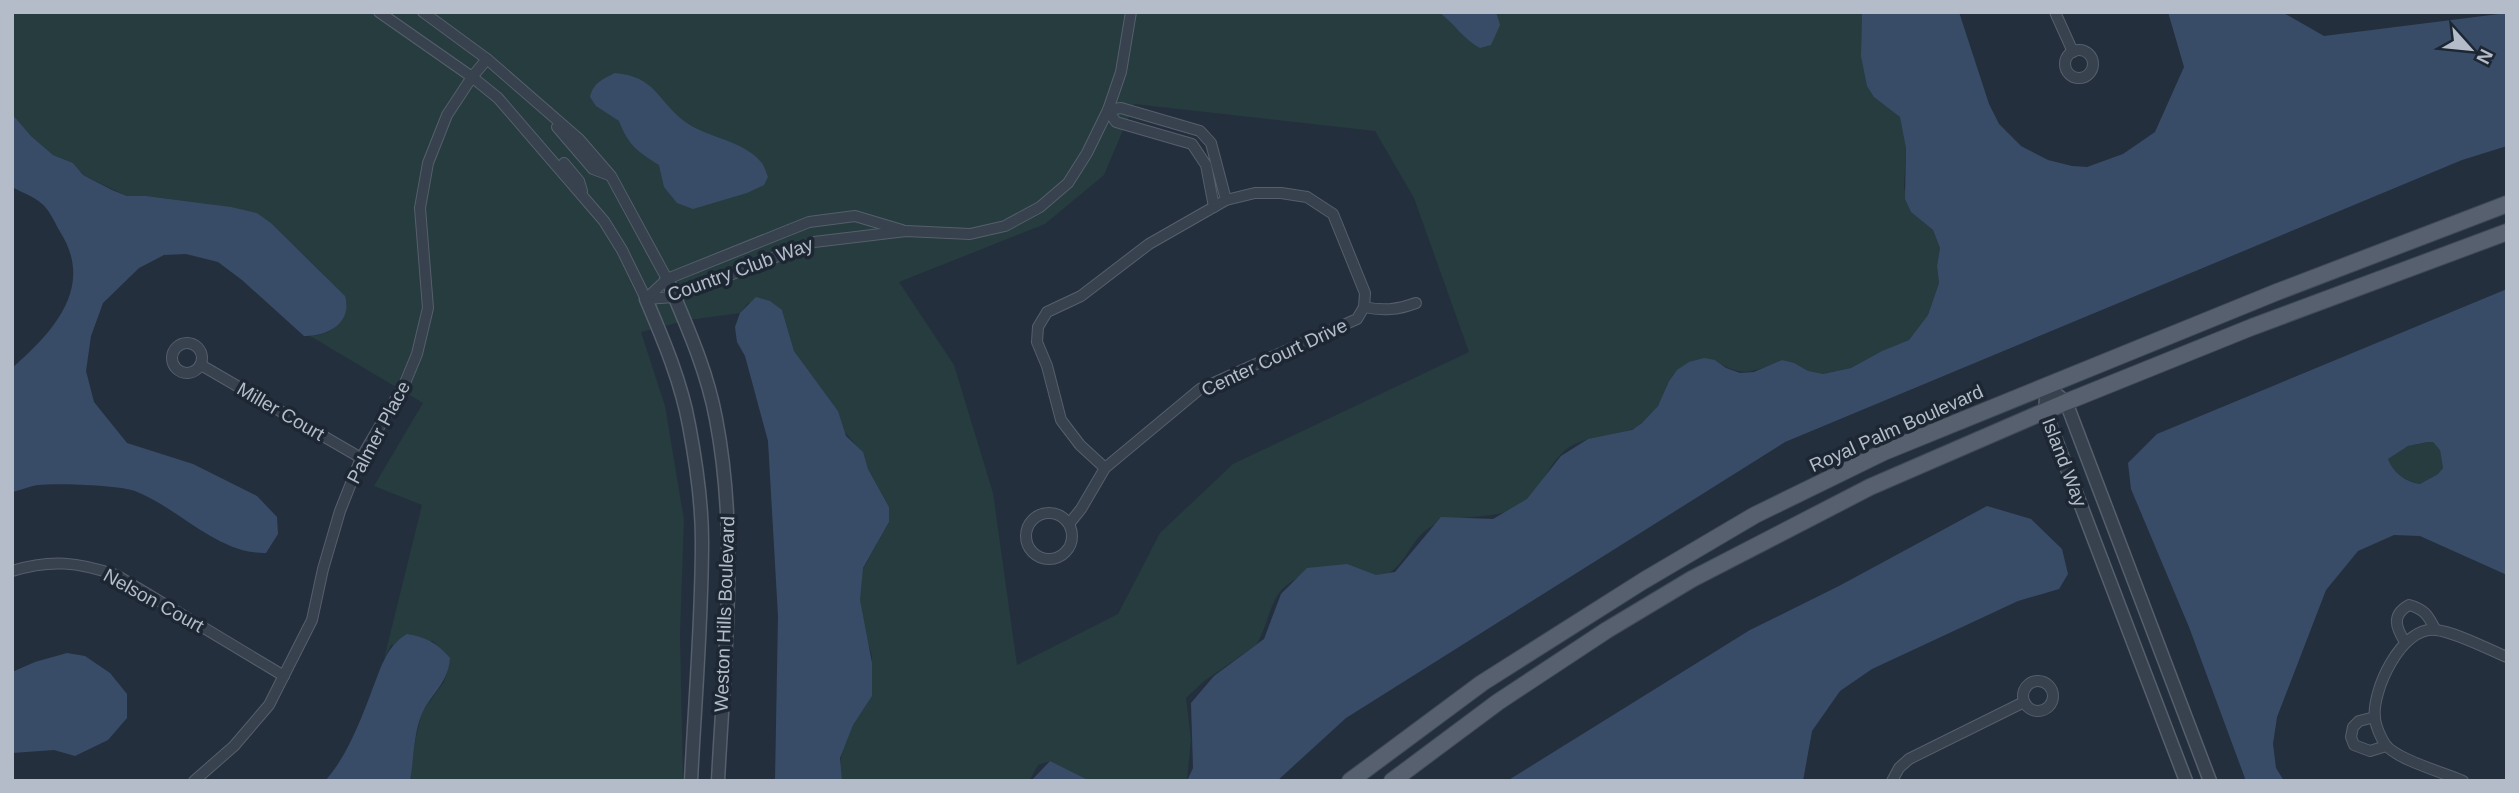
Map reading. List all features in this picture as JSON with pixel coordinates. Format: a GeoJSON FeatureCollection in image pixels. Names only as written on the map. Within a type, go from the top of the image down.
{"type":"FeatureCollection","features":[{"type":"Feature","properties":{"kind":"main road","name":"Royal Palm Boulevard"},"geometry":{"type":"LineString","coordinates":[[1350,781],[1482,683],[1643,581],[1755,515],[1884,452],[2277,292],[2507,204]]}},
{"type":"Feature","properties":{"kind":"main road"},"geometry":{"type":"LineString","coordinates":[[1392,781],[1498,702],[1607,629],[1692,579],[1870,487],[2066,402],[2252,327],[2507,232]]}},
{"type":"Feature","properties":{"kind":"street","name":"Weston Hills Boulevard"},"geometry":{"type":"LineString","coordinates":[[379,12],[472,77],[498,98],[515,118],[559,157],[579,181],[584,198],[604,221],[622,250],[665,345],[689,423],[702,539],[691,781]]}},
{"type":"Feature","properties":{"kind":"street","name":"Weston Hills Boulevard"},"geometry":{"type":"LineString","coordinates":[[423,12],[488,59],[533,97],[593,169],[611,176],[667,279],[693,340],[716,418],[730,534],[718,781]]}},
{"type":"Feature","properties":{"kind":"street","name":"Country Club Way"},"geometry":{"type":"LineString","coordinates":[[646,299],[674,297],[814,242],[906,231],[970,234],[1005,226],[1040,207],[1068,183],[1087,153],[1108,110],[1121,72],[1131,12]]}},
{"type":"Feature","properties":{"kind":"street"},"geometry":{"type":"LineString","coordinates":[[2055,12],[2073,52]]}},
{"type":"Feature","properties":{"kind":"street","name":"Palmer Place"},"geometry":{"type":"LineString","coordinates":[[194,781],[234,746],[268,705],[312,620],[340,511],[361,458],[405,383],[417,354],[428,308],[420,208],[428,163],[447,115],[472,77],[488,59]]}},
{"type":"Feature","properties":{"kind":"street"},"geometry":{"type":"LineString","coordinates":[[1214,207],[1206,165],[1192,144],[1116,122],[1108,110],[1121,108],[1200,131],[1212,145],[1226,200]]}},
{"type":"Feature","properties":{"kind":"street"},"geometry":{"type":"LineString","coordinates":[[1199,153],[1212,145]]}},
{"type":"Feature","properties":{"kind":"street","name":"Center Court Drive"},"geometry":{"type":"LineString","coordinates":[[1069,524],[1105,468],[1200,389],[1357,319],[1364,307],[1365,293],[1333,214],[1307,197],[1280,193],[1255,193],[1226,200],[1149,244],[1081,296],[1047,312],[1038,327],[1037,342],[1047,366],[1061,420],[1080,444],[1105,468]]}},
{"type":"Feature","properties":{"kind":"street","name":"Country Club Way"},"geometry":{"type":"LineString","coordinates":[[646,299],[667,279],[809,222],[855,216],[906,231]]}},
{"type":"Feature","properties":{"kind":"street"},"geometry":{"type":"LineString","coordinates":[[1364,307],[1397,310],[1416,303]]}},
{"type":"Feature","properties":{"kind":"street","name":"Miller Court"},"geometry":{"type":"LineString","coordinates":[[201,365],[361,458]]}},
{"type":"Feature","properties":{"kind":"street","name":"Island Way"},"geometry":{"type":"LineString","coordinates":[[2047,387],[2066,402],[2210,781]]}},
{"type":"Feature","properties":{"kind":"street","name":"Island Way"},"geometry":{"type":"LineString","coordinates":[[2047,387],[2045,411],[2186,781]]}},
{"type":"Feature","properties":{"kind":"street","name":"Center Court Drive"},"geometry":{"type":"LineString","coordinates":[[1049,513],[1057,514],[1069,524],[1072,530],[1070,545],[1060,556],[1046,559],[1028,546],[1027,531],[1035,518],[1049,513]]}},
{"type":"Feature","properties":{"kind":"street","name":"Nelson Court"},"geometry":{"type":"LineString","coordinates":[[12,571],[35,564],[64,563],[87,565],[116,575],[284,676]]}},
{"type":"Feature","properties":{"kind":"street"},"geometry":{"type":"LineString","coordinates":[[2405,642],[2396,629],[2396,618],[2401,609],[2409,605],[2420,608],[2427,614],[2435,629]]}},
{"type":"Feature","properties":{"kind":"street"},"geometry":{"type":"LineString","coordinates":[[2463,781],[2386,746],[2375,718],[2378,696],[2395,654],[2405,642],[2418,633],[2435,629],[2507,657]]}},
{"type":"Feature","properties":{"kind":"street"},"geometry":{"type":"LineString","coordinates":[[1892,781],[1899,768],[1909,759],[2024,702]]}},
{"type":"Feature","properties":{"kind":"street"},"geometry":{"type":"LineString","coordinates":[[2375,718],[2359,721],[2353,727],[2351,737],[2354,745],[2370,751],[2386,746]]}},
{"type":"Feature","properties":{"kind":"green space"},"geometry":{"type":"Polygon","coordinates":[[[12,12],[1862,12],[1861,56],[1889,107],[1900,117],[1903,125],[1906,148],[1904,187],[1911,212],[1933,230],[1940,248],[1937,266],[1939,283],[1928,315],[1909,340],[1851,368],[1823,374],[1808,372],[1782,360],[1748,372],[1733,370],[1715,360],[1687,366],[1671,377],[1660,403],[1645,420],[1626,432],[1586,440],[1568,448],[1559,456],[1530,498],[1522,504],[1501,513],[1449,520],[1429,528],[1416,540],[1396,568],[1381,577],[1355,570],[1325,570],[1310,573],[1285,586],[1274,602],[1256,645],[1203,682],[1186,698],[1191,739],[1187,781],[1090,781],[1050,761],[1038,765],[1029,781],[839,781],[845,740],[869,700],[872,689],[872,656],[859,614],[858,578],[889,522],[889,507],[868,469],[862,452],[843,430],[838,411],[794,351],[782,310],[748,303],[740,313],[688,320],[641,332],[665,406],[684,520],[680,634],[683,781],[410,781],[422,712],[444,682],[450,659],[433,641],[391,645],[384,659],[422,505],[374,486],[423,403],[310,336],[324,334],[334,328],[342,318],[347,304],[322,273],[271,223],[257,213],[215,205],[127,196],[83,175],[73,163],[53,155],[31,136],[12,114],[12,12]],[[1134,104],[1104,175],[1045,224],[899,282],[954,365],[993,493],[1017,665],[1118,614],[1160,533],[1233,464],[1469,352],[1414,198],[1375,131],[1134,104]]]}},
{"type":"Feature","properties":{"kind":"green space"},"geometry":{"type":"Polygon","coordinates":[[[2433,442],[2440,449],[2443,468],[2438,474],[2420,484],[2409,481],[2396,472],[2388,459],[2408,446],[2433,442]]]}},
{"type":"Feature","properties":{"kind":"water"},"geometry":{"type":"Polygon","coordinates":[[[1439,12],[1496,12],[1500,25],[1491,45],[1480,48],[1439,12]]]}},
{"type":"Feature","properties":{"kind":"water"},"geometry":{"type":"Polygon","coordinates":[[[1862,12],[1959,12],[1989,104],[1999,124],[2021,146],[2048,160],[2087,167],[2123,154],[2155,132],[2184,67],[2168,12],[2282,12],[2324,36],[2507,13],[2507,146],[2462,160],[1785,442],[1346,718],[1277,781],[1187,781],[1193,768],[1191,703],[1214,676],[1264,639],[1281,594],[1307,568],[1347,564],[1376,575],[1395,572],[1441,517],[1493,519],[1527,499],[1561,456],[1588,439],[1632,430],[1642,423],[1658,406],[1677,370],[1689,362],[1704,358],[1715,360],[1740,373],[1754,372],[1782,360],[1823,374],[1851,368],[1909,340],[1928,315],[1939,283],[1937,266],[1940,248],[1933,230],[1911,212],[1905,199],[1906,148],[1900,117],[1874,97],[1867,86],[1861,56],[1862,12]]]}},
{"type":"Feature","properties":{"kind":"water"},"geometry":{"type":"Polygon","coordinates":[[[615,73],[639,79],[654,90],[684,121],[753,155],[762,163],[768,177],[764,185],[747,193],[693,209],[677,203],[664,187],[659,165],[634,147],[619,121],[596,106],[590,97],[596,85],[615,73]]]}},
{"type":"Feature","properties":{"kind":"water"},"geometry":{"type":"Polygon","coordinates":[[[12,114],[31,136],[53,155],[73,163],[83,175],[112,190],[127,196],[231,207],[257,213],[271,223],[345,296],[346,306],[342,321],[329,331],[304,336],[218,262],[186,254],[164,255],[139,268],[103,303],[91,336],[86,371],[94,402],[127,443],[193,464],[257,496],[277,517],[278,534],[266,553],[231,546],[151,499],[127,489],[47,484],[12,492],[12,368],[55,323],[71,289],[73,270],[69,250],[46,208],[34,198],[12,187],[12,114]]]}},
{"type":"Feature","properties":{"kind":"water"},"geometry":{"type":"Polygon","coordinates":[[[2507,289],[2507,575],[2420,536],[2394,535],[2358,551],[2326,590],[2277,717],[2273,744],[2276,768],[2284,781],[2246,781],[2189,627],[2131,489],[2128,463],[2157,434],[2507,289]],[[2433,442],[2408,446],[2388,459],[2393,469],[2410,481],[2420,484],[2438,474],[2443,468],[2440,450],[2433,442]]]}},
{"type":"Feature","properties":{"kind":"water"},"geometry":{"type":"Polygon","coordinates":[[[756,297],[770,301],[782,310],[794,351],[838,411],[846,436],[863,452],[868,469],[889,507],[889,522],[863,568],[860,600],[872,663],[872,696],[853,725],[840,758],[842,781],[775,781],[778,616],[768,441],[745,356],[737,342],[735,327],[740,313],[756,297]]]}},
{"type":"Feature","properties":{"kind":"water"},"geometry":{"type":"Polygon","coordinates":[[[1987,506],[2031,519],[2062,549],[2068,574],[2059,589],[2018,601],[1872,669],[1840,691],[1812,731],[1803,781],[1507,781],[1750,630],[1839,586],[1987,506]]]}},
{"type":"Feature","properties":{"kind":"water"},"geometry":{"type":"Polygon","coordinates":[[[407,634],[431,642],[450,658],[446,676],[424,709],[418,724],[410,781],[325,781],[340,762],[352,739],[388,653],[407,634]]]}},
{"type":"Feature","properties":{"kind":"water"},"geometry":{"type":"Polygon","coordinates":[[[67,653],[85,656],[110,673],[127,694],[127,718],[108,740],[75,756],[54,750],[12,753],[12,672],[67,653]]]}},
{"type":"Feature","properties":{"kind":"water"},"geometry":{"type":"Polygon","coordinates":[[[1050,761],[1090,781],[1031,781],[1050,761]]]}}]}
